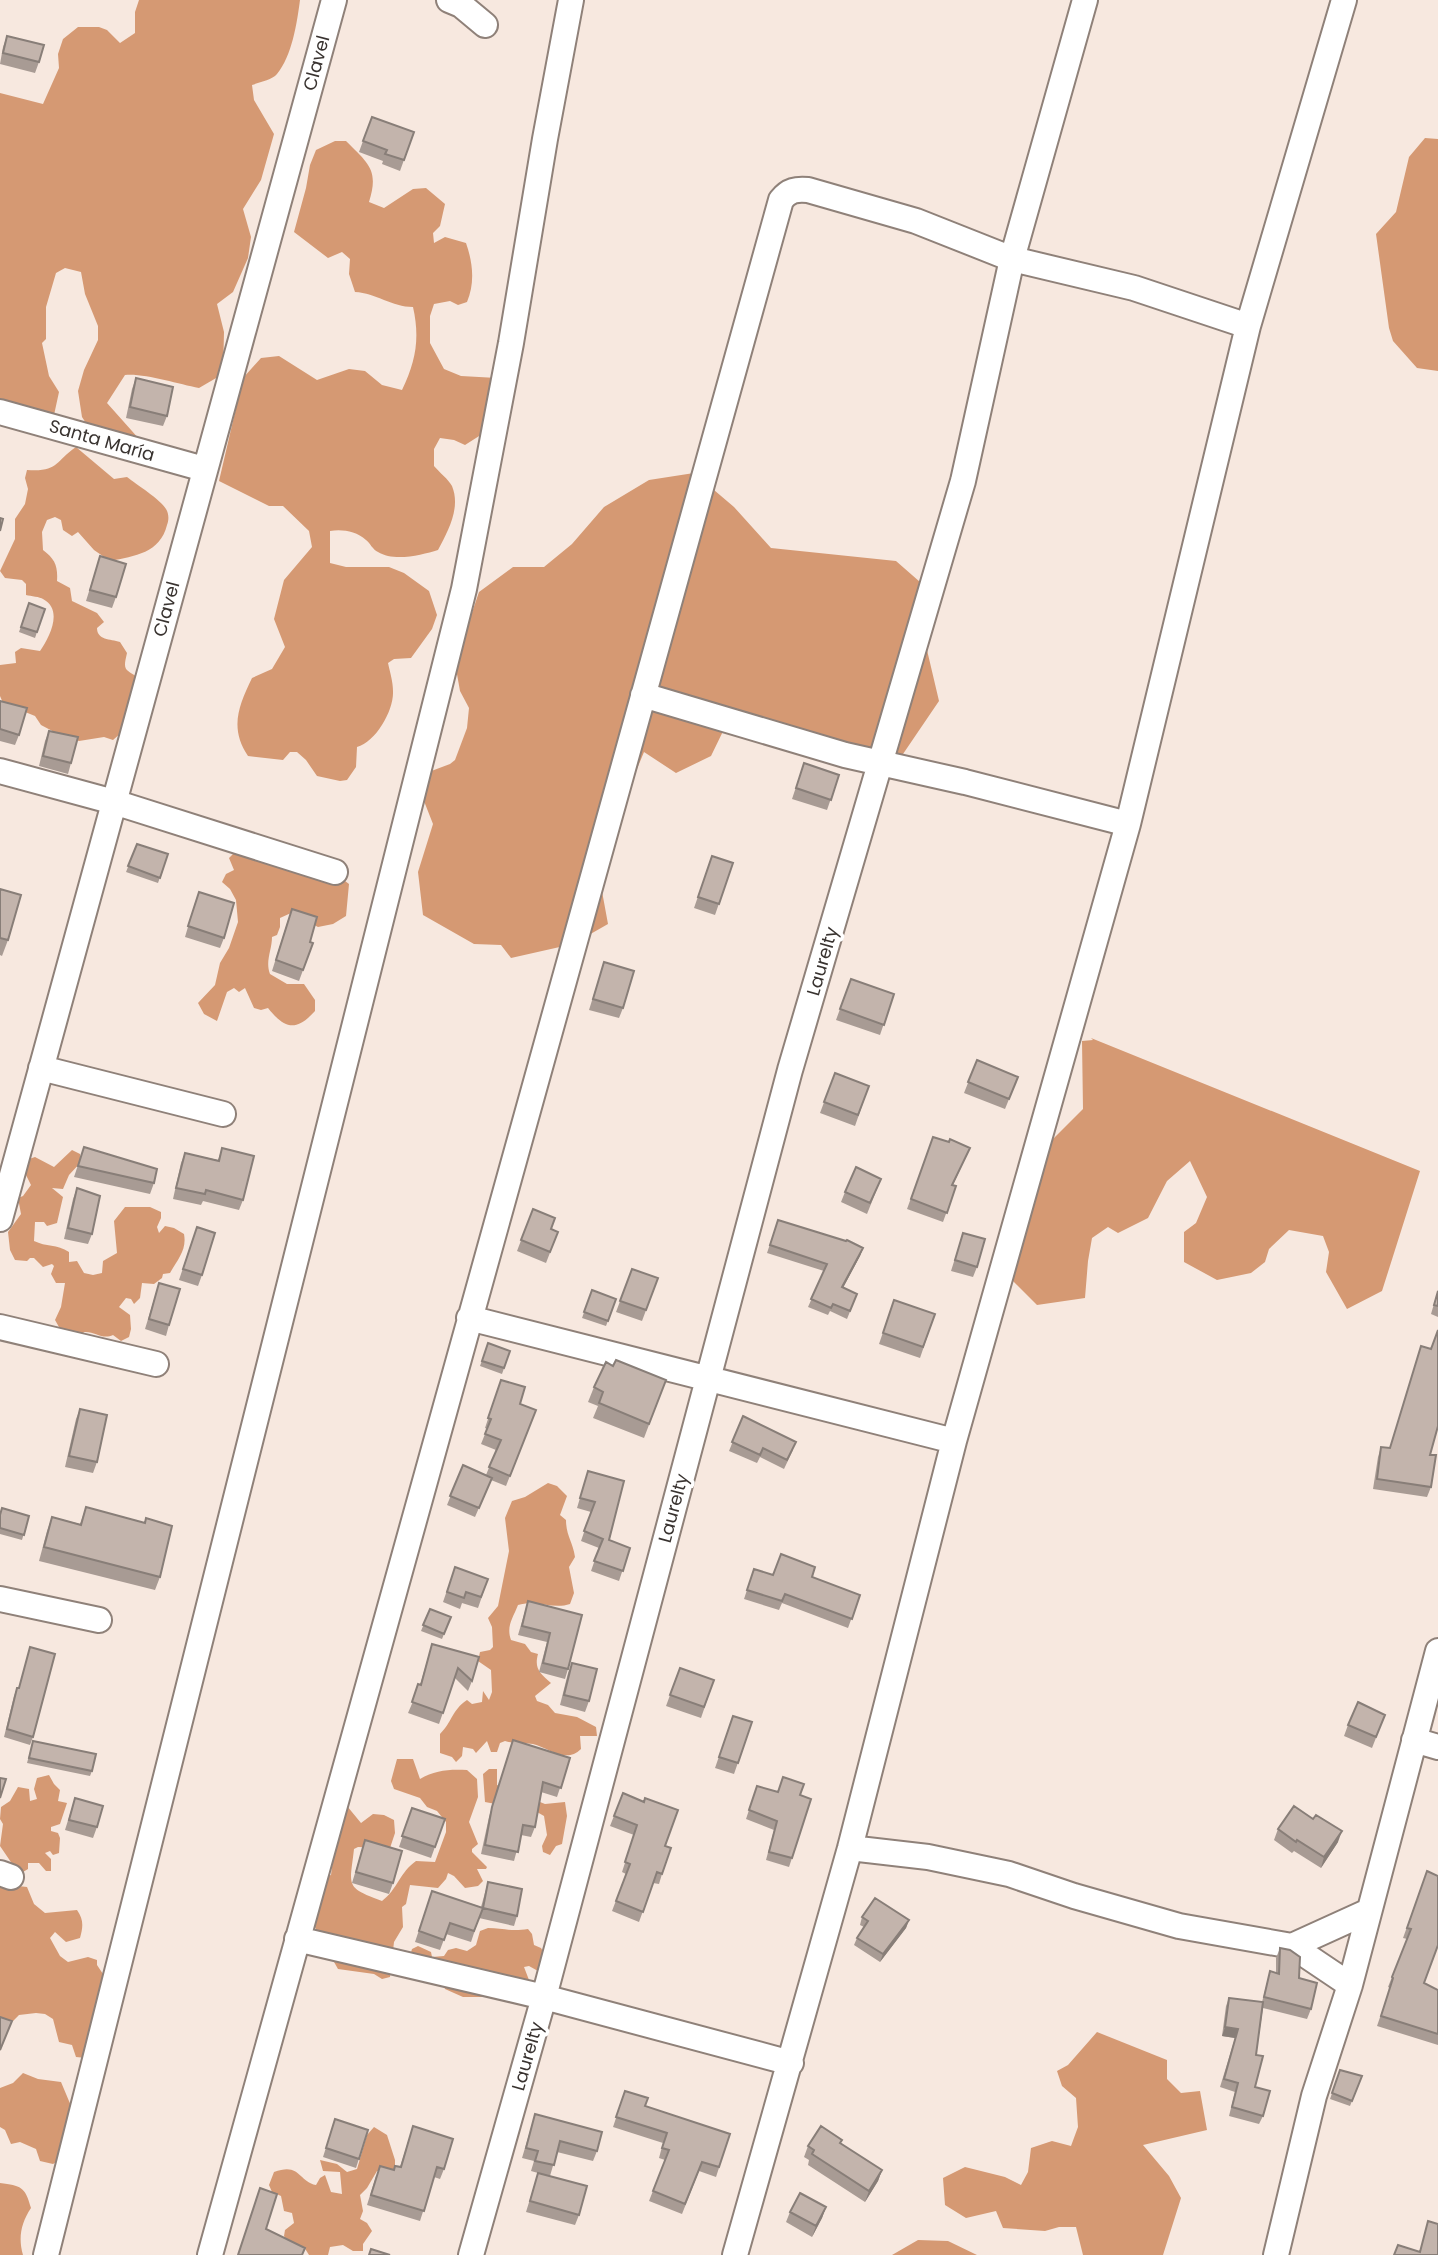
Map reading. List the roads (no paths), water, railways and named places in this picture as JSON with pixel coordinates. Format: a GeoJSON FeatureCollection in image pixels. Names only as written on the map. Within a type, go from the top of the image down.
{"type":"FeatureCollection","features":[{"type":"Feature","properties":{"kind":"street"},"geometry":{"type":"LineString","coordinates":[[449,0],[461,5],[485,25]]}},
{"type":"Feature","properties":{"kind":"street"},"geometry":{"type":"LineString","coordinates":[[46,2255],[464,589],[571,0]]}},
{"type":"Feature","properties":{"kind":"street","name":"Laurelty"},"geometry":{"type":"LineString","coordinates":[[471,2255],[544,1997],[790,1070],[963,481],[1012,258],[1084,0]]}},
{"type":"Feature","properties":{"kind":"street"},"geometry":{"type":"LineString","coordinates":[[735,2255],[791,2063],[849,1848],[954,1441],[1128,824],[1248,326],[1344,0]]}},
{"type":"Feature","properties":{"kind":"street","name":"Clavel"},"geometry":{"type":"LineString","coordinates":[[0,1219],[204,469],[335,1]]}},
{"type":"Feature","properties":{"kind":"street"},"geometry":{"type":"LineString","coordinates":[[210,2255],[781,200],[786,193],[795,189],[808,190],[916,220],[1012,258],[1134,288],[1248,326]]}},
{"type":"Feature","properties":{"kind":"street","name":"Santa María"},"geometry":{"type":"LineString","coordinates":[[0,412],[204,469]]}},
{"type":"Feature","properties":{"kind":"street"},"geometry":{"type":"LineString","coordinates":[[643,695],[845,755],[965,782],[1128,824]]}},
{"type":"Feature","properties":{"kind":"street"},"geometry":{"type":"LineString","coordinates":[[0,771],[114,802],[335,872]]}},
{"type":"Feature","properties":{"kind":"street"},"geometry":{"type":"LineString","coordinates":[[41,1068],[223,1114]]}},
{"type":"Feature","properties":{"kind":"street"},"geometry":{"type":"LineString","coordinates":[[469,1318],[954,1441]]}},
{"type":"Feature","properties":{"kind":"street"},"geometry":{"type":"LineString","coordinates":[[0,1327],[156,1364]]}},
{"type":"Feature","properties":{"kind":"street"},"geometry":{"type":"LineString","coordinates":[[0,1599],[99,1620]]}},
{"type":"Feature","properties":{"kind":"street"},"geometry":{"type":"LineString","coordinates":[[1276,2255],[1314,2096],[1350,1985],[1438,1651]]}},
{"type":"Feature","properties":{"kind":"street"},"geometry":{"type":"LineString","coordinates":[[1413,1741],[1438,1747]]}},
{"type":"Feature","properties":{"kind":"street"},"geometry":{"type":"LineString","coordinates":[[849,1848],[928,1857],[1009,1874],[1179,1926],[1292,1946],[1350,1985]]}},
{"type":"Feature","properties":{"kind":"street"},"geometry":{"type":"LineString","coordinates":[[1292,1946],[1369,1911]]}},
{"type":"Feature","properties":{"kind":"street"},"geometry":{"type":"LineString","coordinates":[[297,1940],[544,1997],[791,2063]]}}]}
